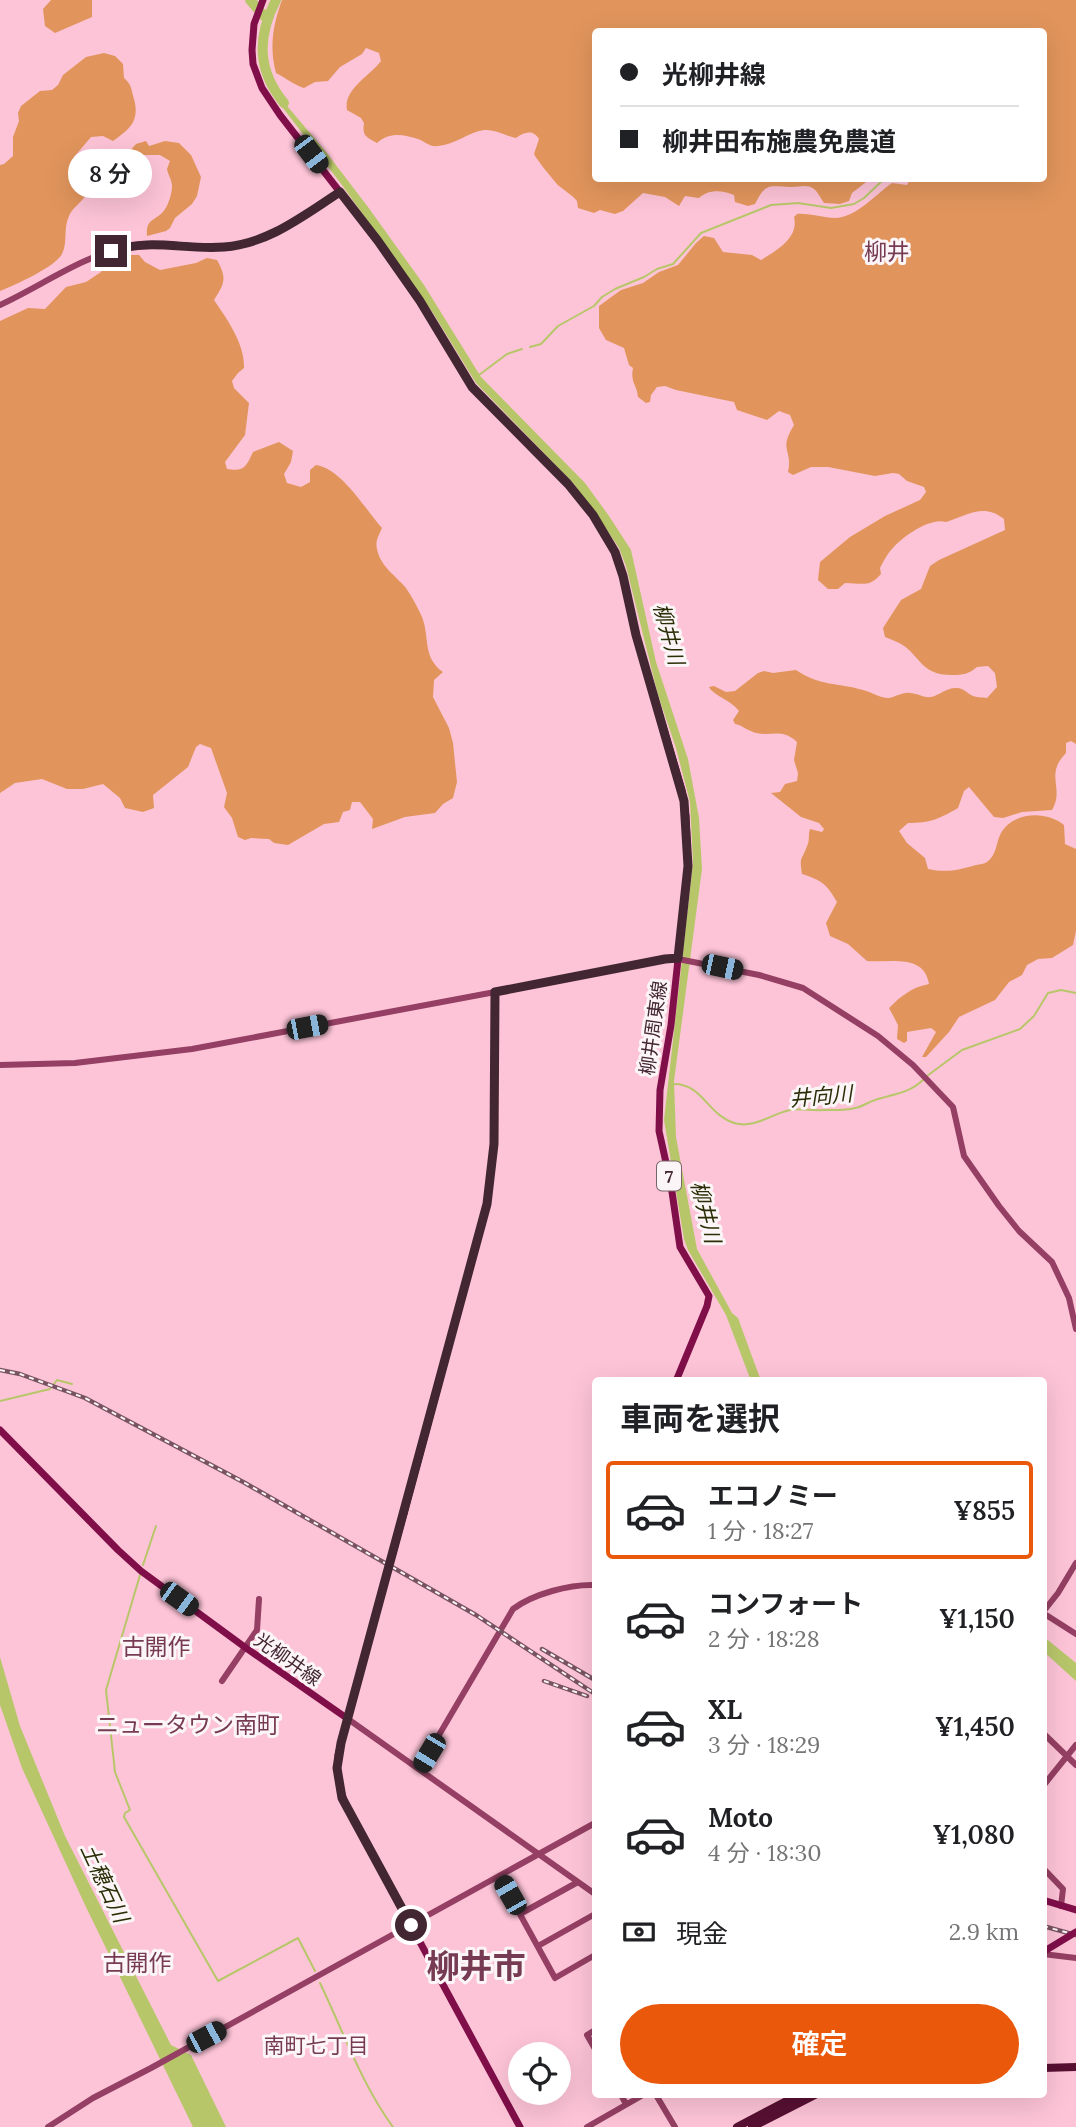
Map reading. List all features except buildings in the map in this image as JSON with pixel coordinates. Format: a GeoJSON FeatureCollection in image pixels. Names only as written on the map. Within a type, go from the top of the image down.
{"type":"FeatureCollection","features":[{"type":"Feature","properties":{"kind":"highway"},"geometry":{"type":"LineString","coordinates":[[1047,2068],[1076,2067]]}},
{"type":"Feature","properties":{"kind":"highway"},"geometry":{"type":"LineString","coordinates":[[737,2127],[792,2098]]}},
{"type":"Feature","properties":{"kind":"highway"},"geometry":{"type":"LineString","coordinates":[[752,2127],[809,2098]]}},
{"type":"Feature","properties":{"kind":"main road","name":"柳井周東線"},"geometry":{"type":"LineString","coordinates":[[262,3],[253,34],[253,64],[262,88],[378,241],[420,301],[472,387],[568,484],[593,515],[615,552],[623,576],[636,635],[684,801],[688,866],[680,959],[659,1101],[659,1131],[671,1185],[680,1247],[709,1296],[678,1377]]}},
{"type":"Feature","properties":{"kind":"main road"},"geometry":{"type":"LineString","coordinates":[[520,2127],[342,1798],[337,1768],[338,1755],[487,1204],[494,1144],[495,992],[665,959],[680,959]]}},
{"type":"Feature","properties":{"kind":"main road","name":"光柳井線"},"geometry":{"type":"LineString","coordinates":[[0,1430],[141,1571],[348,1719]]}},
{"type":"Feature","properties":{"kind":"main road"},"geometry":{"type":"LineString","coordinates":[[1047,1901],[1076,1910]]}},
{"type":"Feature","properties":{"kind":"main road"},"geometry":{"type":"LineString","coordinates":[[1047,1950],[1076,1932]]}},
{"type":"Feature","properties":{"kind":"street"},"geometry":{"type":"LineString","coordinates":[[0,305],[123,247],[156,243],[222,247],[257,240],[284,227],[340,192]]}},
{"type":"Feature","properties":{"kind":"street"},"geometry":{"type":"LineString","coordinates":[[680,959],[759,975],[803,988],[878,1036],[913,1065],[953,1107],[964,1156],[1004,1213],[1052,1262],[1069,1298],[1076,1329]]}},
{"type":"Feature","properties":{"kind":"street"},"geometry":{"type":"LineString","coordinates":[[0,1065],[75,1063],[192,1049],[495,992]]}},
{"type":"Feature","properties":{"kind":"street"},"geometry":{"type":"LineString","coordinates":[[1047,1608],[1076,1563]]}},
{"type":"Feature","properties":{"kind":"street"},"geometry":{"type":"LineString","coordinates":[[419,1769],[513,1609],[537,1596],[592,1585]]}},
{"type":"Feature","properties":{"kind":"street"},"geometry":{"type":"LineString","coordinates":[[222,1681],[257,1630],[259,1599]]}},
{"type":"Feature","properties":{"kind":"street"},"geometry":{"type":"LineString","coordinates":[[1047,1616],[1076,1634]]}},
{"type":"Feature","properties":{"kind":"street"},"geometry":{"type":"LineString","coordinates":[[348,1719],[592,1892]]}},
{"type":"Feature","properties":{"kind":"street"},"geometry":{"type":"LineString","coordinates":[[1047,1737],[1076,1765]]}},
{"type":"Feature","properties":{"kind":"street"},"geometry":{"type":"LineString","coordinates":[[1047,1781],[1076,1745]]}},
{"type":"Feature","properties":{"kind":"street"},"geometry":{"type":"LineString","coordinates":[[48,2127],[93,2098],[592,1825]]}},
{"type":"Feature","properties":{"kind":"street"},"geometry":{"type":"LineString","coordinates":[[1047,1872],[1063,1889],[1061,1906]]}},
{"type":"Feature","properties":{"kind":"street"},"geometry":{"type":"LineString","coordinates":[[499,1876],[555,1978],[592,1957]]}},
{"type":"Feature","properties":{"kind":"street"},"geometry":{"type":"LineString","coordinates":[[520,1914],[578,1882]]}},
{"type":"Feature","properties":{"kind":"street"},"geometry":{"type":"LineString","coordinates":[[538,1946],[592,1915]]}},
{"type":"Feature","properties":{"kind":"street"},"geometry":{"type":"LineString","coordinates":[[1047,1954],[1076,1958]]}},
{"type":"Feature","properties":{"kind":"street"},"geometry":{"type":"LineString","coordinates":[[623,2098],[626,2104]]}},
{"type":"Feature","properties":{"kind":"street"},"geometry":{"type":"LineString","coordinates":[[587,2127],[637,2098]]}},
{"type":"Feature","properties":{"kind":"street"},"geometry":{"type":"LineString","coordinates":[[658,2098],[675,2127]]}},
{"type":"Feature","properties":{"kind":"shaded area"},"geometry":{"type":"Polygon","coordinates":[[[51,0],[92,0],[92,17],[55,33],[45,26],[43,9],[51,0]]]}},
{"type":"Feature","properties":{"kind":"shaded area"},"geometry":{"type":"Polygon","coordinates":[[[282,0],[1076,0],[1076,744],[1071,741],[1066,743],[1066,753],[1056,768],[1057,795],[1052,810],[994,817],[969,787],[964,791],[958,808],[934,820],[908,823],[899,831],[907,843],[925,858],[928,869],[947,871],[987,862],[995,852],[1001,833],[1014,820],[1040,816],[1057,820],[1064,825],[1065,844],[1076,849],[1076,931],[1073,945],[1052,958],[1038,959],[1027,965],[1022,975],[1009,982],[995,1000],[959,1017],[926,1057],[922,1057],[936,1032],[931,1028],[907,1032],[907,1041],[904,1043],[897,1039],[898,1025],[889,1008],[917,987],[929,984],[926,974],[913,964],[905,962],[867,961],[848,944],[830,936],[826,923],[837,902],[823,884],[802,874],[801,861],[808,844],[810,829],[822,832],[824,829],[819,823],[801,817],[771,793],[780,792],[785,784],[797,781],[798,773],[794,760],[797,742],[785,735],[757,733],[735,724],[733,720],[739,711],[709,687],[714,686],[726,692],[735,691],[758,673],[796,670],[822,682],[866,691],[885,698],[907,693],[931,697],[957,688],[973,696],[987,698],[997,687],[995,673],[988,666],[977,667],[959,675],[933,672],[908,649],[885,637],[883,628],[901,600],[921,589],[930,566],[1005,530],[1004,519],[982,511],[946,522],[932,522],[909,534],[892,549],[880,568],[881,574],[873,581],[865,584],[845,583],[838,589],[828,589],[818,580],[820,562],[850,537],[885,516],[920,500],[926,492],[924,487],[907,481],[899,474],[875,476],[828,467],[811,467],[793,475],[788,472],[786,445],[794,425],[790,415],[779,411],[767,420],[737,410],[734,402],[665,386],[657,387],[650,402],[646,403],[638,397],[632,377],[633,368],[629,365],[624,348],[606,340],[599,328],[599,306],[621,290],[643,283],[659,272],[678,265],[704,236],[714,238],[723,252],[752,255],[761,260],[780,248],[790,237],[797,214],[831,218],[844,216],[859,209],[892,183],[1047,182],[1047,28],[592,28],[592,182],[866,182],[852,193],[849,201],[840,204],[824,203],[815,190],[809,187],[773,186],[763,192],[755,204],[748,206],[735,202],[734,195],[720,191],[707,193],[699,198],[685,196],[679,206],[665,197],[643,193],[623,211],[615,214],[600,210],[594,213],[578,208],[577,201],[559,186],[534,154],[539,139],[531,133],[516,138],[484,130],[438,146],[402,135],[386,137],[377,143],[370,139],[364,133],[361,118],[347,110],[347,102],[353,89],[381,61],[379,53],[366,48],[362,54],[340,67],[328,81],[315,82],[304,88],[276,73],[273,36],[282,0]]]}},
{"type":"Feature","properties":{"kind":"shaded area"},"geometry":{"type":"Polygon","coordinates":[[[104,53],[115,56],[123,64],[124,78],[130,85],[136,107],[132,124],[113,141],[103,136],[91,137],[74,157],[94,180],[69,216],[62,254],[43,270],[0,291],[0,165],[13,156],[13,137],[21,106],[40,91],[52,90],[63,75],[86,57],[104,53]]]}},
{"type":"Feature","properties":{"kind":"shaded area"},"geometry":{"type":"Polygon","coordinates":[[[279,91],[288,107],[368,207],[424,285],[481,377],[585,483],[631,550],[656,662],[688,759],[699,818],[702,869],[674,1081],[676,1137],[697,1249],[732,1313],[738,1318],[760,1377],[749,1377],[726,1315],[688,1250],[664,1120],[693,863],[690,802],[658,695],[626,566],[619,548],[574,484],[476,383],[433,313],[342,185],[273,95],[279,91]]]}},
{"type":"Feature","properties":{"kind":"shaded area"},"geometry":{"type":"Polygon","coordinates":[[[146,141],[149,146],[165,141],[179,143],[191,155],[201,177],[197,196],[192,204],[175,218],[166,231],[147,236],[149,224],[166,207],[172,186],[167,169],[170,161],[160,155],[143,155],[134,168],[129,167],[127,154],[136,144],[146,141]]]}},
{"type":"Feature","properties":{"kind":"shaded area"},"geometry":{"type":"Polygon","coordinates":[[[122,255],[139,255],[145,262],[160,270],[196,263],[207,258],[217,260],[220,266],[223,280],[214,300],[242,350],[244,368],[232,381],[234,388],[249,403],[245,435],[225,462],[227,469],[241,469],[253,452],[279,442],[293,451],[291,462],[284,474],[287,483],[301,487],[310,482],[310,470],[316,465],[326,468],[344,482],[382,528],[377,543],[379,555],[415,602],[424,624],[429,653],[443,672],[434,680],[433,697],[449,728],[457,782],[453,798],[435,813],[405,817],[372,829],[373,819],[360,802],[352,802],[350,810],[343,812],[339,822],[324,824],[288,845],[274,843],[269,839],[245,840],[238,837],[232,818],[224,807],[227,793],[211,748],[200,744],[196,747],[188,767],[153,795],[154,808],[143,812],[125,808],[120,798],[103,784],[83,789],[67,789],[42,779],[15,783],[0,793],[0,321],[28,308],[45,309],[66,287],[86,282],[101,272],[103,263],[122,255]]]}},
{"type":"Feature","properties":{"kind":"shaded area"},"geometry":{"type":"Polygon","coordinates":[[[1047,1639],[1076,1663],[1076,1681],[1047,1655],[1047,1639]]]}},
{"type":"Feature","properties":{"kind":"shaded area"},"geometry":{"type":"Polygon","coordinates":[[[0,1657],[20,1726],[65,1836],[171,2045],[191,2055],[226,2127],[193,2127],[85,1905],[22,1768],[0,1705],[0,1657]]]}},
{"type":"Feature","properties":{"kind":"waterway"},"geometry":{"type":"LineString","coordinates":[[250,0],[264,16]]}},
{"type":"Feature","properties":{"kind":"waterway","name":"柳井川"},"geometry":{"type":"LineString","coordinates":[[276,0],[265,27],[263,53],[269,78],[284,103]]}},
{"type":"Feature","properties":{"kind":"waterway"},"geometry":{"type":"LineString","coordinates":[[530,347],[541,344],[558,326],[594,306],[615,289],[673,264],[701,233],[771,205],[798,203],[831,208],[854,204],[881,182]]}},
{"type":"Feature","properties":{"kind":"waterway"},"geometry":{"type":"LineString","coordinates":[[479,375],[507,354],[522,349]]}},
{"type":"Feature","properties":{"kind":"waterway","name":"井向川"},"geometry":{"type":"LineString","coordinates":[[927,1076],[962,1050],[1020,1029],[1034,1016],[1048,993],[1061,990],[1076,993]]}},
{"type":"Feature","properties":{"kind":"waterway","name":"井向川"},"geometry":{"type":"LineString","coordinates":[[673,1084],[691,1089],[725,1119],[749,1124],[790,1110],[847,1110],[906,1091],[923,1080]]}},
{"type":"Feature","properties":{"kind":"waterway"},"geometry":{"type":"LineString","coordinates":[[0,1401],[50,1389],[57,1380],[72,1384]]}},
{"type":"Feature","properties":{"kind":"waterway"},"geometry":{"type":"LineString","coordinates":[[143,1565],[156,1526]]}},
{"type":"Feature","properties":{"kind":"waterway"},"geometry":{"type":"LineString","coordinates":[[140,1575],[106,1690],[115,1772],[130,1810],[124,1817],[218,1981],[298,1938],[315,1971]]}},
{"type":"Feature","properties":{"kind":"waterway"},"geometry":{"type":"LineString","coordinates":[[320,1983],[362,2076],[393,2127]]}},
{"type":"Feature","properties":{"kind":"railway"},"geometry":{"type":"LineString","coordinates":[[0,1370],[20,1374],[85,1398],[245,1483],[476,1615],[592,1692]]}},
{"type":"Feature","properties":{"kind":"railway"},"geometry":{"type":"LineString","coordinates":[[542,1649],[592,1678]]}},
{"type":"Feature","properties":{"kind":"railway"},"geometry":{"type":"LineString","coordinates":[[544,1681],[587,1696]]}},
{"type":"Feature","properties":{"kind":"railway"},"geometry":{"type":"LineString","coordinates":[[1047,1927],[1076,1935]]}},
{"type":"Feature","properties":{"kind":"district","name":"柳井"},"geometry":{"type":"Point","coordinates":[887,251]}},
{"type":"Feature","properties":{"kind":"district","name":"古開作"},"geometry":{"type":"Point","coordinates":[156,1646]}},
{"type":"Feature","properties":{"kind":"district","name":"ニュータウン南町"},"geometry":{"type":"Point","coordinates":[188,1724]}},
{"type":"Feature","properties":{"kind":"district","name":"古開作"},"geometry":{"type":"Point","coordinates":[137,1962]}},
{"type":"Feature","properties":{"kind":"district","name":"柳井市"},"geometry":{"type":"Point","coordinates":[476,1966]}},
{"type":"Feature","properties":{"kind":"district","name":"南町七丁目"},"geometry":{"type":"Point","coordinates":[316,2045]}},
{"type":"Feature","properties":{"kind":"route"},"geometry":{"type":"LineString","coordinates":[[111,251],[138,244],[156,243],[202,247],[245,244],[272,234],[340,192],[420,301],[472,387],[568,484],[604,532],[615,552],[623,576],[636,635],[684,801],[688,866],[678,958],[495,992],[494,1144],[487,1204],[338,1755],[338,1780],[342,1798],[411,1925]]}},
{"type":"Feature","properties":{"kind":"water label","name":"土穂石川"},"geometry":{"type":"Point","coordinates":[105,1883]}}]}
